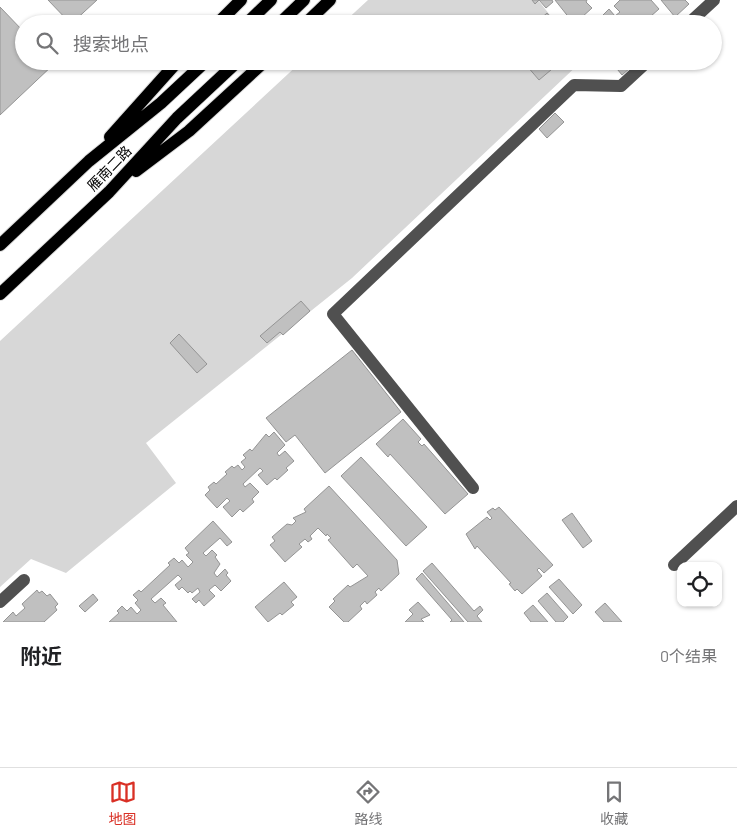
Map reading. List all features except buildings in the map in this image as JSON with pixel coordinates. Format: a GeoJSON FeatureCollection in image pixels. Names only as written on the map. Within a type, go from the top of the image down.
{"type":"FeatureCollection","features":[{"type":"Feature","properties":{"kind":"main road"},"geometry":{"type":"LineString","coordinates":[[226,15],[241,0]]}},
{"type":"Feature","properties":{"kind":"main road"},"geometry":{"type":"LineString","coordinates":[[256,15],[272,0]]}},
{"type":"Feature","properties":{"kind":"main road"},"geometry":{"type":"LineString","coordinates":[[288,15],[304,0]]}},
{"type":"Feature","properties":{"kind":"main road"},"geometry":{"type":"LineString","coordinates":[[314,15],[330,0]]}},
{"type":"Feature","properties":{"kind":"main road"},"geometry":{"type":"LineString","coordinates":[[89,162],[169,70]]}},
{"type":"Feature","properties":{"kind":"main road","name":"雁南二路"},"geometry":{"type":"LineString","coordinates":[[0,245],[89,162],[161,104],[197,70]]}},
{"type":"Feature","properties":{"kind":"main road","name":"雁南二路"},"geometry":{"type":"LineString","coordinates":[[0,294],[109,192],[177,118],[228,70]]}},
{"type":"Feature","properties":{"kind":"main road"},"geometry":{"type":"LineString","coordinates":[[109,192],[189,131],[255,70]]}},
{"type":"Feature","properties":{"kind":"street"},"geometry":{"type":"LineString","coordinates":[[698,15],[714,0]]}},
{"type":"Feature","properties":{"kind":"street"},"geometry":{"type":"LineString","coordinates":[[473,488],[332,314],[574,85],[621,86],[638,70]]}},
{"type":"Feature","properties":{"kind":"street"},"geometry":{"type":"LineString","coordinates":[[674,565],[737,506]]}},
{"type":"Feature","properties":{"kind":"street"},"geometry":{"type":"LineString","coordinates":[[0,602],[24,580]]}},
{"type":"Feature","properties":{"kind":"shaded area"},"geometry":{"type":"Polygon","coordinates":[[[368,0],[538,0],[550,15],[352,15],[368,0]]]}},
{"type":"Feature","properties":{"kind":"shaded area"},"geometry":{"type":"Polygon","coordinates":[[[292,70],[572,70],[352,278],[146,443],[176,483],[66,573],[31,559],[0,587],[0,341],[292,70]]]}}]}
